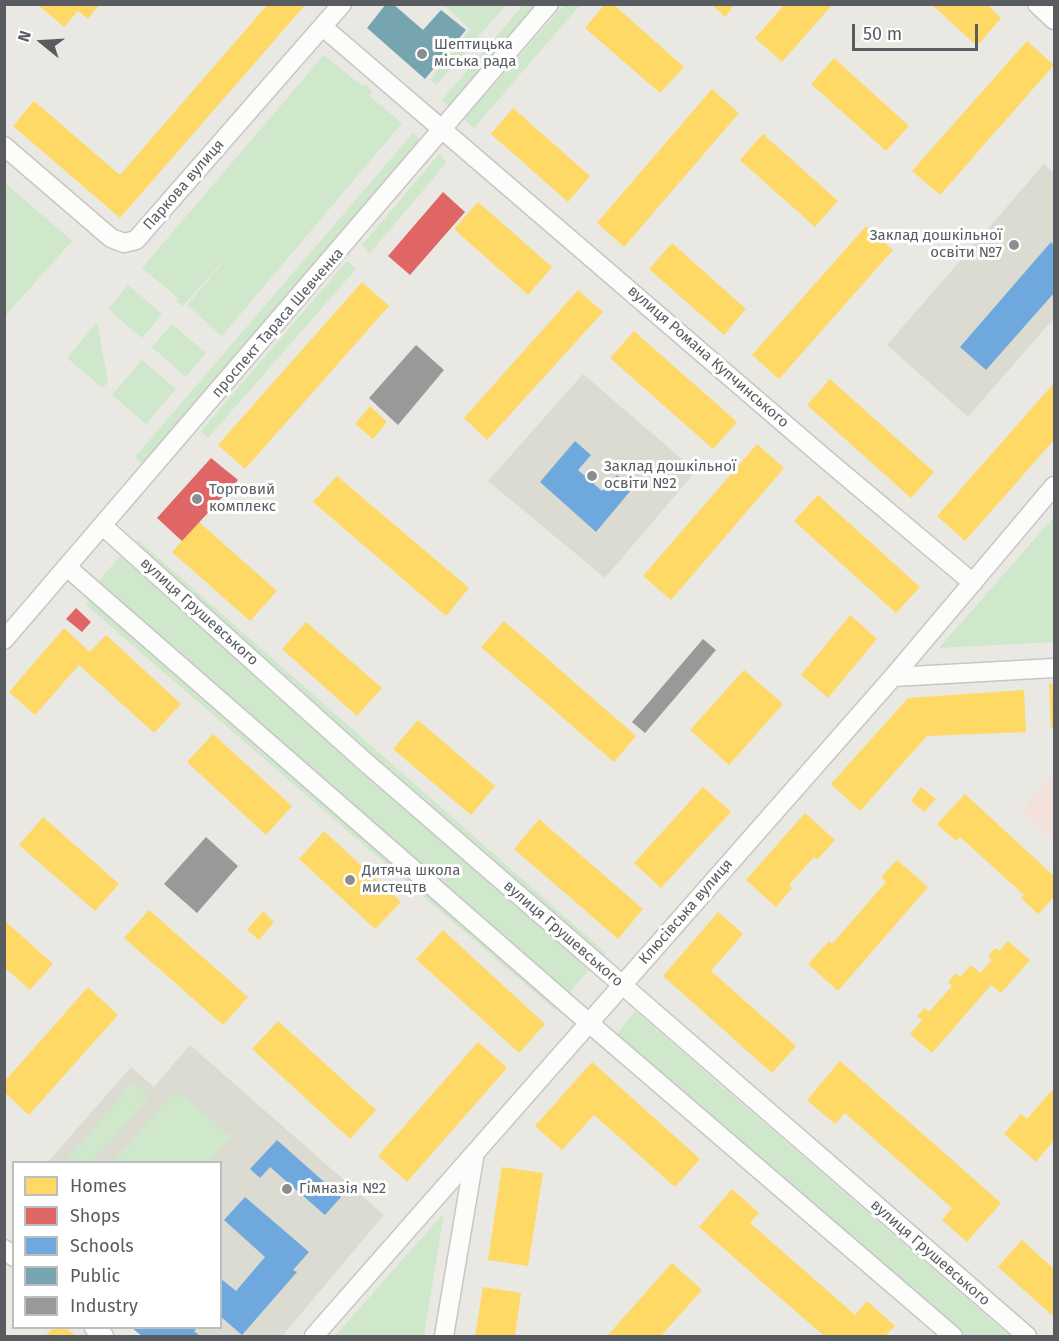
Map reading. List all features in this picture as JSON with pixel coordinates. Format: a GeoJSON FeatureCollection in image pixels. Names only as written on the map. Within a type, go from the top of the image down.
{"type":"FeatureCollection","features":[{"type":"Feature","properties":{"kind":"street","name":"Паркова вулиця"},"geometry":{"type":"LineString","coordinates":[[4,146],[111,238],[124,243],[136,240],[342,4]]}},
{"type":"Feature","properties":{"kind":"street","name":"проспект Тараса Шевченка"},"geometry":{"type":"LineString","coordinates":[[4,640],[445,129],[549,4]]}},
{"type":"Feature","properties":{"kind":"street"},"geometry":{"type":"LineString","coordinates":[[1037,4],[1054,20]]}},
{"type":"Feature","properties":{"kind":"street","name":"вулиця Романа Купчинського"},"geometry":{"type":"LineString","coordinates":[[323,27],[973,583]]}},
{"type":"Feature","properties":{"kind":"street","name":"Клюсівська вулиця"},"geometry":{"type":"LineString","coordinates":[[314,1336],[474,1157],[892,677],[1054,486]]}},
{"type":"Feature","properties":{"kind":"street","name":"вулиця Грушевського"},"geometry":{"type":"LineString","coordinates":[[104,526],[363,760],[1027,1336]]}},
{"type":"Feature","properties":{"kind":"street"},"geometry":{"type":"LineString","coordinates":[[68,568],[589,1023],[953,1336]]}},
{"type":"Feature","properties":{"kind":"street"},"geometry":{"type":"LineString","coordinates":[[892,677],[1054,668]]}},
{"type":"Feature","properties":{"kind":"street"},"geometry":{"type":"LineString","coordinates":[[444,1336],[474,1157]]}},
{"type":"Feature","properties":{"kind":"shaded area","name":"Заклад дошкільної освіти №7"},"geometry":{"type":"Polygon","coordinates":[[[1044,164],[1054,173],[1054,318],[968,417],[887,345],[1044,164]]]}},
{"type":"Feature","properties":{"kind":"shaded area","name":"Заклад дошкільної освіти №2"},"geometry":{"type":"Polygon","coordinates":[[[583,374],[696,471],[605,578],[488,481],[583,374]]]}},
{"type":"Feature","properties":{"kind":"shaded area"},"geometry":{"type":"Polygon","coordinates":[[[1054,773],[1054,840],[1021,812],[1054,773]]]}},
{"type":"Feature","properties":{"kind":"shaded area","name":"Гімназія №2"},"geometry":{"type":"Polygon","coordinates":[[[190,1045],[384,1215],[282,1336],[142,1336],[133,1329],[222,1329],[222,1161],[49,1161],[131,1067],[154,1087],[190,1045]]]}},
{"type":"Feature","properties":{"kind":"green space"},"geometry":{"type":"Polygon","coordinates":[[[444,5],[506,5],[436,85],[430,80],[470,29],[444,5]]]}},
{"type":"Feature","properties":{"kind":"green space"},"geometry":{"type":"Polygon","coordinates":[[[523,5],[539,5],[452,109],[442,100],[523,5]]]}},
{"type":"Feature","properties":{"kind":"green space"},"geometry":{"type":"Polygon","coordinates":[[[564,5],[580,5],[474,128],[464,119],[564,5]]]}},
{"type":"Feature","properties":{"kind":"green space"},"geometry":{"type":"Polygon","coordinates":[[[324,55],[362,86],[365,84],[372,92],[369,96],[402,123],[222,336],[187,305],[240,242],[183,306],[176,301],[178,298],[142,268],[324,55]]]}},
{"type":"Feature","properties":{"kind":"green space"},"geometry":{"type":"Polygon","coordinates":[[[413,133],[422,141],[144,466],[135,457],[413,133]]]}},
{"type":"Feature","properties":{"kind":"green space"},"geometry":{"type":"Polygon","coordinates":[[[439,154],[447,162],[370,253],[362,245],[439,154]]]}},
{"type":"Feature","properties":{"kind":"green space"},"geometry":{"type":"Polygon","coordinates":[[[5,183],[72,241],[4,316],[5,183]]]}},
{"type":"Feature","properties":{"kind":"green space"},"geometry":{"type":"Polygon","coordinates":[[[347,261],[356,269],[208,438],[201,431],[347,261]]]}},
{"type":"Feature","properties":{"kind":"green space"},"geometry":{"type":"Polygon","coordinates":[[[128,285],[162,314],[142,338],[108,309],[128,285]]]}},
{"type":"Feature","properties":{"kind":"green space"},"geometry":{"type":"Polygon","coordinates":[[[97,322],[108,382],[103,388],[67,358],[97,322]]]}},
{"type":"Feature","properties":{"kind":"green space"},"geometry":{"type":"Polygon","coordinates":[[[172,324],[206,353],[186,377],[152,347],[172,324]]]}},
{"type":"Feature","properties":{"kind":"green space"},"geometry":{"type":"Polygon","coordinates":[[[142,360],[176,389],[146,424],[112,395],[142,360]]]}},
{"type":"Feature","properties":{"kind":"green space"},"geometry":{"type":"Polygon","coordinates":[[[1054,517],[1054,642],[939,648],[1054,517]]]}},
{"type":"Feature","properties":{"kind":"green space"},"geometry":{"type":"Polygon","coordinates":[[[138,540],[606,953],[598,960],[130,546],[138,540]]]}},
{"type":"Feature","properties":{"kind":"green space"},"geometry":{"type":"Polygon","coordinates":[[[120,556],[590,969],[568,994],[98,582],[120,556]]]}},
{"type":"Feature","properties":{"kind":"green space"},"geometry":{"type":"Polygon","coordinates":[[[93,595],[562,1004],[555,1010],[86,605],[93,595]]]}},
{"type":"Feature","properties":{"kind":"green space"},"geometry":{"type":"Polygon","coordinates":[[[635,1011],[1010,1336],[965,1336],[617,1034],[635,1011]]]}},
{"type":"Feature","properties":{"kind":"green space"},"geometry":{"type":"Polygon","coordinates":[[[132,1083],[149,1097],[93,1161],[66,1161],[132,1083]]]}},
{"type":"Feature","properties":{"kind":"green space"},"geometry":{"type":"Polygon","coordinates":[[[176,1091],[232,1137],[209,1161],[113,1161],[176,1091]]]}},
{"type":"Feature","properties":{"kind":"green space"},"geometry":{"type":"Polygon","coordinates":[[[444,1213],[424,1336],[335,1336],[444,1213]]]}},
{"type":"Feature","properties":{"kind":"building: Homes"},"geometry":{"type":"Polygon","coordinates":[[[37,4],[100,4],[88,19],[78,11],[64,27],[37,4]]]}},
{"type":"Feature","properties":{"kind":"building: Homes"},"geometry":{"type":"Polygon","coordinates":[[[268,4],[306,4],[120,218],[13,126],[34,101],[120,175],[268,4]]]}},
{"type":"Feature","properties":{"kind":"building: Homes"},"geometry":{"type":"Polygon","coordinates":[[[605,4],[613,4],[684,67],[660,93],[585,28],[605,4]]]}},
{"type":"Feature","properties":{"kind":"building: Homes"},"geometry":{"type":"Polygon","coordinates":[[[711,4],[735,4],[725,17],[711,4]]]}},
{"type":"Feature","properties":{"kind":"building: Homes"},"geometry":{"type":"Polygon","coordinates":[[[785,4],[833,4],[782,62],[755,38],[785,4]]]}},
{"type":"Feature","properties":{"kind":"building: Homes"},"geometry":{"type":"Polygon","coordinates":[[[931,4],[987,4],[1001,18],[977,46],[931,4]]]}},
{"type":"Feature","properties":{"kind":"building: Homes"},"geometry":{"type":"Polygon","coordinates":[[[1027,41],[1054,65],[940,195],[912,171],[1027,41]]]}},
{"type":"Feature","properties":{"kind":"building: Homes"},"geometry":{"type":"Polygon","coordinates":[[[834,58],[909,126],[886,151],[811,84],[834,58]]]}},
{"type":"Feature","properties":{"kind":"building: Homes"},"geometry":{"type":"Polygon","coordinates":[[[712,89],[739,113],[624,247],[597,223],[712,89]]]}},
{"type":"Feature","properties":{"kind":"building: Homes"},"geometry":{"type":"Polygon","coordinates":[[[513,108],[590,176],[568,202],[491,134],[513,108]]]}},
{"type":"Feature","properties":{"kind":"building: Homes"},"geometry":{"type":"Polygon","coordinates":[[[763,134],[838,201],[815,227],[740,160],[763,134]]]}},
{"type":"Feature","properties":{"kind":"building: Homes"},"geometry":{"type":"Polygon","coordinates":[[[478,202],[552,267],[528,295],[454,229],[478,202]]]}},
{"type":"Feature","properties":{"kind":"building: Homes"},"geometry":{"type":"Polygon","coordinates":[[[866,226],[893,250],[779,379],[752,355],[866,226]]]}},
{"type":"Feature","properties":{"kind":"building: Homes"},"geometry":{"type":"Polygon","coordinates":[[[672,243],[746,309],[724,335],[649,269],[672,243]]]}},
{"type":"Feature","properties":{"kind":"building: Homes"},"geometry":{"type":"Polygon","coordinates":[[[362,282],[389,306],[245,469],[218,445],[362,282]]]}},
{"type":"Feature","properties":{"kind":"building: Homes"},"geometry":{"type":"Polygon","coordinates":[[[578,290],[603,312],[487,440],[464,418],[578,290]]]}},
{"type":"Feature","properties":{"kind":"building: Homes"},"geometry":{"type":"Polygon","coordinates":[[[634,331],[737,422],[713,449],[610,358],[634,331]]]}},
{"type":"Feature","properties":{"kind":"building: Homes"},"geometry":{"type":"Polygon","coordinates":[[[830,379],[934,472],[911,498],[807,405],[830,379]]]}},
{"type":"Feature","properties":{"kind":"building: Homes"},"geometry":{"type":"Polygon","coordinates":[[[1054,383],[1054,440],[965,541],[937,516],[1054,383]]]}},
{"type":"Feature","properties":{"kind":"building: Homes"},"geometry":{"type":"Polygon","coordinates":[[[370,406],[387,422],[373,439],[355,424],[370,406]]]}},
{"type":"Feature","properties":{"kind":"building: Homes"},"geometry":{"type":"Polygon","coordinates":[[[757,444],[784,468],[671,600],[643,576],[757,444]]]}},
{"type":"Feature","properties":{"kind":"building: Homes"},"geometry":{"type":"Polygon","coordinates":[[[337,476],[469,588],[446,616],[313,502],[337,476]]]}},
{"type":"Feature","properties":{"kind":"building: Homes"},"geometry":{"type":"Polygon","coordinates":[[[818,495],[920,587],[896,613],[794,521],[818,495]]]}},
{"type":"Feature","properties":{"kind":"building: Homes"},"geometry":{"type":"Polygon","coordinates":[[[199,522],[277,591],[250,621],[172,552],[199,522]]]}},
{"type":"Feature","properties":{"kind":"building: Homes"},"geometry":{"type":"Polygon","coordinates":[[[850,615],[877,639],[828,698],[801,675],[850,615]]]}},
{"type":"Feature","properties":{"kind":"building: Homes"},"geometry":{"type":"Polygon","coordinates":[[[504,621],[636,736],[614,762],[481,647],[504,621]]]}},
{"type":"Feature","properties":{"kind":"building: Homes"},"geometry":{"type":"Polygon","coordinates":[[[306,622],[382,688],[357,716],[282,649],[306,622]]]}},
{"type":"Feature","properties":{"kind":"building: Homes"},"geometry":{"type":"Polygon","coordinates":[[[64,628],[90,652],[106,635],[181,704],[154,733],[79,665],[35,715],[9,692],[64,628]]]}},
{"type":"Feature","properties":{"kind":"building: Homes"},"geometry":{"type":"Polygon","coordinates":[[[744,670],[783,704],[729,765],[690,730],[744,670]]]}},
{"type":"Feature","properties":{"kind":"building: Homes"},"geometry":{"type":"Polygon","coordinates":[[[1049,684],[1054,684],[1054,728],[1051,728],[1049,684]]]}},
{"type":"Feature","properties":{"kind":"building: Homes"},"geometry":{"type":"Polygon","coordinates":[[[1024,690],[1026,732],[927,736],[860,811],[831,784],[908,698],[1024,690]]]}},
{"type":"Feature","properties":{"kind":"building: Homes"},"geometry":{"type":"Polygon","coordinates":[[[418,720],[495,786],[471,815],[393,749],[418,720]]]}},
{"type":"Feature","properties":{"kind":"building: Homes"},"geometry":{"type":"Polygon","coordinates":[[[213,734],[292,806],[266,835],[187,762],[213,734]]]}},
{"type":"Feature","properties":{"kind":"building: Homes"},"geometry":{"type":"Polygon","coordinates":[[[703,787],[731,812],[661,888],[634,863],[703,787]]]}},
{"type":"Feature","properties":{"kind":"building: Homes"},"geometry":{"type":"Polygon","coordinates":[[[921,787],[936,799],[924,812],[911,801],[921,787]]]}},
{"type":"Feature","properties":{"kind":"building: Homes"},"geometry":{"type":"Polygon","coordinates":[[[965,794],[1054,876],[1054,897],[1038,914],[1021,898],[1024,895],[960,837],[956,841],[937,824],[965,794]]]}},
{"type":"Feature","properties":{"kind":"building: Homes"},"geometry":{"type":"Polygon","coordinates":[[[805,813],[835,840],[817,860],[814,857],[789,885],[792,888],[776,907],[746,880],[805,813]]]}},
{"type":"Feature","properties":{"kind":"building: Homes"},"geometry":{"type":"Polygon","coordinates":[[[43,817],[119,884],[95,911],[19,845],[43,817]]]}},
{"type":"Feature","properties":{"kind":"building: Homes"},"geometry":{"type":"Polygon","coordinates":[[[539,819],[643,909],[618,939],[514,849],[539,819]]]}},
{"type":"Feature","properties":{"kind":"building: Homes","name":"Дитяча школа мистецтв"},"geometry":{"type":"Polygon","coordinates":[[[324,831],[401,902],[375,929],[299,859],[324,831]]]}},
{"type":"Feature","properties":{"kind":"building: Homes"},"geometry":{"type":"Polygon","coordinates":[[[897,860],[928,887],[838,991],[808,964],[829,941],[832,944],[886,882],[881,877],[897,860]]]}},
{"type":"Feature","properties":{"kind":"building: Homes"},"geometry":{"type":"Polygon","coordinates":[[[149,910],[248,997],[223,1025],[124,938],[149,910]]]}},
{"type":"Feature","properties":{"kind":"building: Homes"},"geometry":{"type":"Polygon","coordinates":[[[263,911],[274,922],[259,940],[247,930],[263,911]]]}},
{"type":"Feature","properties":{"kind":"building: Homes"},"geometry":{"type":"Polygon","coordinates":[[[718,912],[743,934],[711,971],[796,1046],[772,1073],[663,976],[718,912]]]}},
{"type":"Feature","properties":{"kind":"building: Homes"},"geometry":{"type":"Polygon","coordinates":[[[4,920],[53,964],[30,990],[4,967],[4,920]]]}},
{"type":"Feature","properties":{"kind":"building: Homes"},"geometry":{"type":"Polygon","coordinates":[[[443,930],[545,1024],[519,1053],[416,959],[443,930]]]}},
{"type":"Feature","properties":{"kind":"building: Homes"},"geometry":{"type":"Polygon","coordinates":[[[1008,941],[1030,960],[1001,993],[991,985],[932,1053],[910,1034],[922,1020],[917,1016],[925,1008],[929,1012],[952,986],[948,982],[956,973],[960,977],[971,965],[980,973],[992,960],[988,956],[995,948],[999,951],[1008,941]]]}},
{"type":"Feature","properties":{"kind":"building: Homes"},"geometry":{"type":"Polygon","coordinates":[[[88,987],[118,1015],[29,1115],[4,1092],[4,1082],[88,987]]]}},
{"type":"Feature","properties":{"kind":"building: Homes"},"geometry":{"type":"Polygon","coordinates":[[[278,1021],[376,1110],[350,1139],[252,1049],[278,1021]]]}},
{"type":"Feature","properties":{"kind":"building: Homes"},"geometry":{"type":"Polygon","coordinates":[[[478,1042],[507,1068],[407,1182],[378,1156],[478,1042]]]}},
{"type":"Feature","properties":{"kind":"building: Homes"},"geometry":{"type":"Polygon","coordinates":[[[840,1061],[1001,1203],[967,1242],[942,1220],[952,1208],[845,1113],[835,1124],[807,1100],[840,1061]]]}},
{"type":"Feature","properties":{"kind":"building: Homes"},"geometry":{"type":"Polygon","coordinates":[[[592,1062],[700,1159],[675,1187],[594,1115],[562,1150],[535,1126],[592,1062]]]}},
{"type":"Feature","properties":{"kind":"building: Homes"},"geometry":{"type":"Polygon","coordinates":[[[1054,1088],[1054,1140],[1036,1162],[1004,1134],[1021,1114],[1027,1119],[1054,1088]]]}},
{"type":"Feature","properties":{"kind":"building: Homes"},"geometry":{"type":"Polygon","coordinates":[[[502,1167],[543,1173],[528,1266],[488,1260],[502,1167]]]}},
{"type":"Feature","properties":{"kind":"building: Homes"},"geometry":{"type":"Polygon","coordinates":[[[732,1189],[759,1213],[750,1223],[855,1315],[867,1301],[895,1326],[885,1336],[824,1336],[699,1227],[732,1189]]]}},
{"type":"Feature","properties":{"kind":"building: Homes"},"geometry":{"type":"Polygon","coordinates":[[[1022,1240],[1054,1269],[1054,1317],[998,1267],[1022,1240]]]}},
{"type":"Feature","properties":{"kind":"building: Homes"},"geometry":{"type":"Polygon","coordinates":[[[672,1263],[702,1290],[661,1336],[607,1336],[672,1263]]]}},
{"type":"Feature","properties":{"kind":"building: Homes"},"geometry":{"type":"Polygon","coordinates":[[[483,1287],[521,1293],[515,1336],[475,1336],[483,1287]]]}},
{"type":"Feature","properties":{"kind":"building: Homes"},"geometry":{"type":"Polygon","coordinates":[[[52,1329],[67,1329],[76,1336],[45,1336],[52,1329]]]}},
{"type":"Feature","properties":{"kind":"building: Shops"},"geometry":{"type":"Polygon","coordinates":[[[443,192],[465,212],[410,275],[388,256],[443,192]]]}},
{"type":"Feature","properties":{"kind":"building: Shops","name":"Торговий комплекс"},"geometry":{"type":"Polygon","coordinates":[[[211,458],[238,480],[182,541],[157,518],[211,458]]]}},
{"type":"Feature","properties":{"kind":"building: Shops"},"geometry":{"type":"Polygon","coordinates":[[[76,608],[91,622],[82,632],[66,619],[76,608]]]}},
{"type":"Feature","properties":{"kind":"building: Schools","name":"Заклад дошкільної освіти №7"},"geometry":{"type":"Polygon","coordinates":[[[1051,242],[1054,246],[1054,293],[986,370],[960,347],[1051,242]]]}},
{"type":"Feature","properties":{"kind":"building: Schools"},"geometry":{"type":"Polygon","coordinates":[[[575,441],[591,455],[578,470],[602,491],[617,475],[632,489],[596,532],[540,482],[575,441]]]}},
{"type":"Feature","properties":{"kind":"building: Schools"},"geometry":{"type":"Polygon","coordinates":[[[277,1140],[341,1197],[325,1215],[270,1167],[260,1178],[250,1169],[277,1140]]]}},
{"type":"Feature","properties":{"kind":"building: Schools"},"geometry":{"type":"Polygon","coordinates":[[[245,1197],[309,1252],[293,1270],[297,1272],[242,1335],[222,1318],[222,1280],[236,1291],[265,1257],[224,1220],[245,1197]]]}},
{"type":"Feature","properties":{"kind":"building: Schools"},"geometry":{"type":"Polygon","coordinates":[[[133,1329],[196,1329],[194,1331],[200,1336],[142,1336],[133,1329]]]}},
{"type":"Feature","properties":{"kind":"building: Public","name":"Шептицька міська рада"},"geometry":{"type":"Polygon","coordinates":[[[386,4],[393,4],[423,30],[441,10],[466,30],[425,79],[367,28],[386,4]]]}},
{"type":"Feature","properties":{"kind":"building: Industry"},"geometry":{"type":"Polygon","coordinates":[[[416,345],[444,370],[398,425],[369,398],[416,345]]]}},
{"type":"Feature","properties":{"kind":"building: Industry"},"geometry":{"type":"Polygon","coordinates":[[[703,639],[716,650],[645,733],[632,722],[703,639]]]}},
{"type":"Feature","properties":{"kind":"building: Industry"},"geometry":{"type":"Polygon","coordinates":[[[206,837],[238,866],[197,913],[164,884],[206,837]]]}},
{"type":"Feature","properties":{"kind":"place","name":"Шептицька міська рада"},"geometry":{"type":"Point","coordinates":[422,54]}},
{"type":"Feature","properties":{"kind":"place","name":"Заклад дошкільної освіти №7"},"geometry":{"type":"Point","coordinates":[1014,245]}},
{"type":"Feature","properties":{"kind":"place","name":"Заклад дошкільної освіти №2"},"geometry":{"type":"Point","coordinates":[592,476]}},
{"type":"Feature","properties":{"kind":"place","name":"Торговий комплекс"},"geometry":{"type":"Point","coordinates":[197,499]}},
{"type":"Feature","properties":{"kind":"place","name":"Дитяча школа мистецтв"},"geometry":{"type":"Point","coordinates":[350,880]}},
{"type":"Feature","properties":{"kind":"place","name":"Гімназія №2"},"geometry":{"type":"Point","coordinates":[287,1189]}}]}
